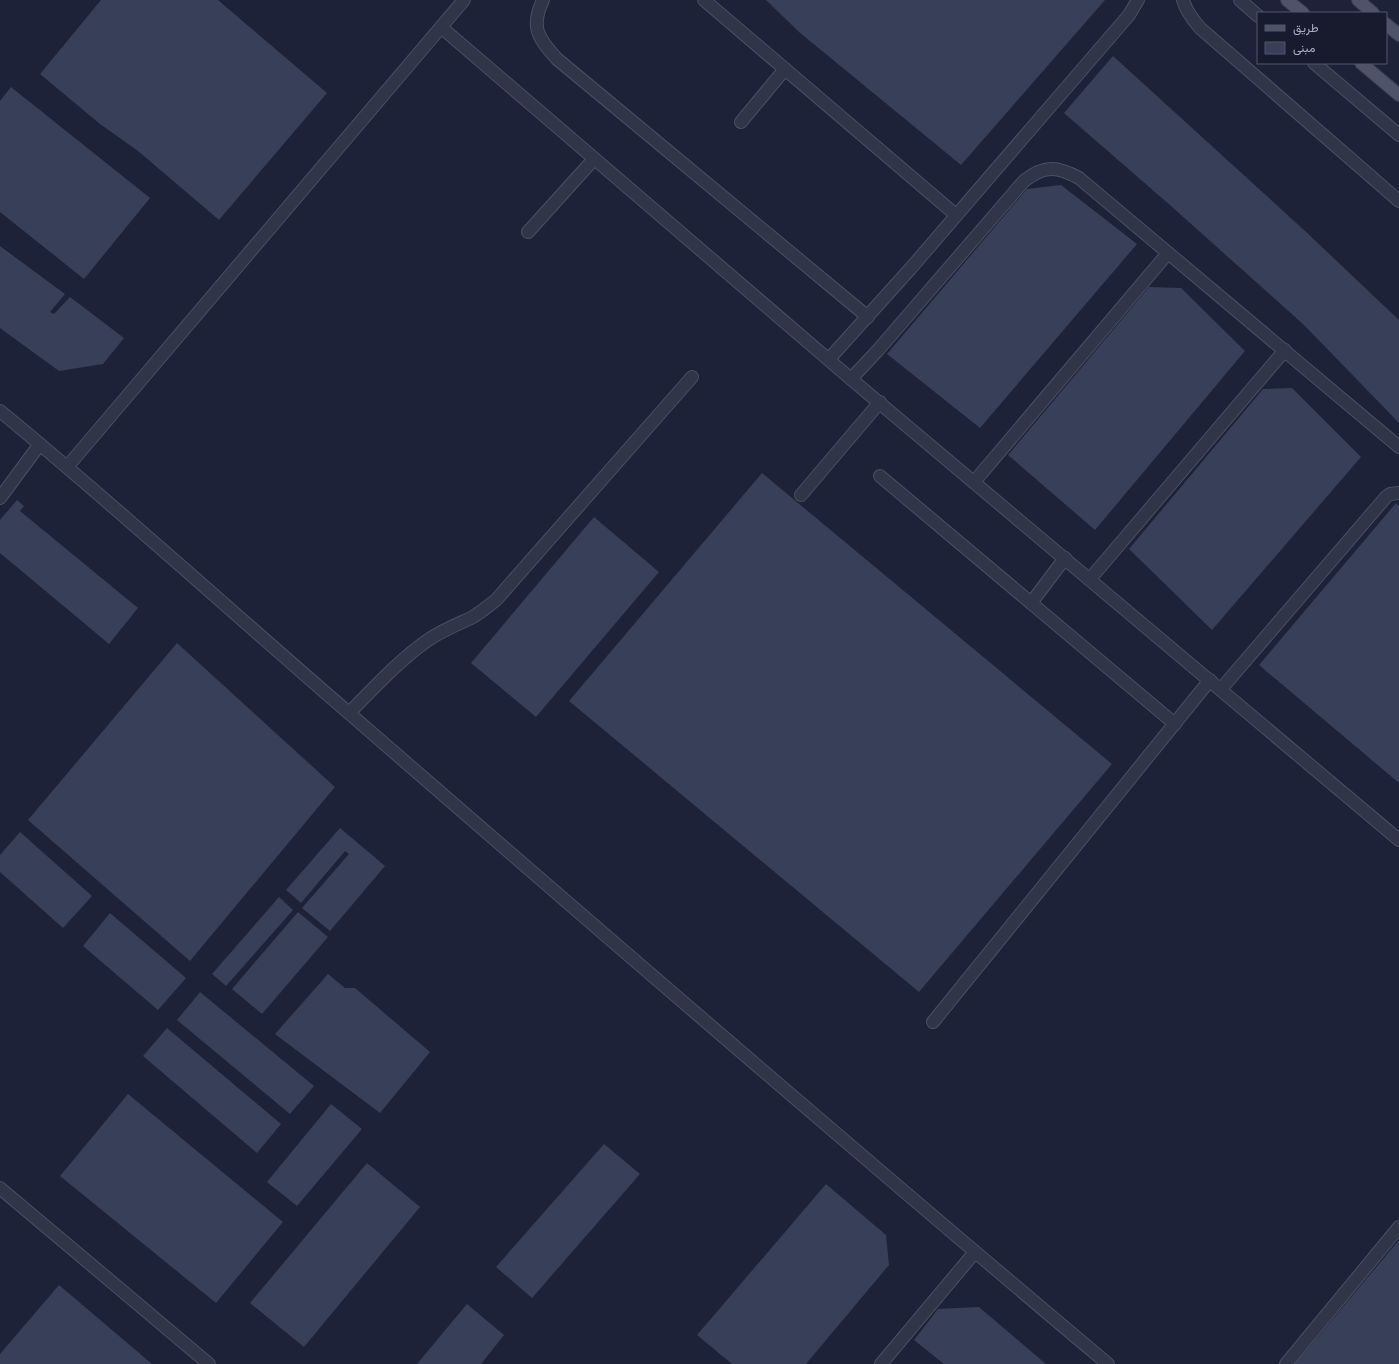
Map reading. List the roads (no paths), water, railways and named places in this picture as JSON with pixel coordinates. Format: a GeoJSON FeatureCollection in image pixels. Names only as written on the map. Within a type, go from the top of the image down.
{"type":"FeatureCollection","features":[{"type":"Feature","properties":{"kind":"main road"},"geometry":{"type":"LineString","coordinates":[[1287,0],[1301,12]]}},
{"type":"Feature","properties":{"kind":"main road"},"geometry":{"type":"LineString","coordinates":[[1358,0],[1372,12]]}},
{"type":"Feature","properties":{"kind":"main road"},"geometry":{"type":"LineString","coordinates":[[1387,25],[1399,35]]}},
{"type":"Feature","properties":{"kind":"main road"},"geometry":{"type":"LineString","coordinates":[[1362,64],[1399,95]]}},
{"type":"Feature","properties":{"kind":"street"},"geometry":{"type":"LineString","coordinates":[[67,467],[464,0]]}},
{"type":"Feature","properties":{"kind":"street"},"geometry":{"type":"LineString","coordinates":[[543,0],[537,13],[537,30],[545,46],[557,59],[868,317]]}},
{"type":"Feature","properties":{"kind":"street"},"geometry":{"type":"LineString","coordinates":[[704,0],[956,216]]}},
{"type":"Feature","properties":{"kind":"street"},"geometry":{"type":"LineString","coordinates":[[829,359],[868,317],[956,216],[1129,15],[1138,0]]}},
{"type":"Feature","properties":{"kind":"street"},"geometry":{"type":"LineString","coordinates":[[1183,0],[1191,18],[1200,28],[1399,202]]}},
{"type":"Feature","properties":{"kind":"street"},"geometry":{"type":"LineString","coordinates":[[1240,0],[1257,15]]}},
{"type":"Feature","properties":{"kind":"street"},"geometry":{"type":"LineString","coordinates":[[441,27],[974,482],[1210,680],[1397,834]]}},
{"type":"Feature","properties":{"kind":"street"},"geometry":{"type":"LineString","coordinates":[[1315,64],[1399,135]]}},
{"type":"Feature","properties":{"kind":"street"},"geometry":{"type":"LineString","coordinates":[[741,122],[785,69]]}},
{"type":"Feature","properties":{"kind":"street"},"geometry":{"type":"LineString","coordinates":[[528,232],[594,159]]}},
{"type":"Feature","properties":{"kind":"street"},"geometry":{"type":"LineString","coordinates":[[851,378],[879,349],[1024,181],[1035,172],[1050,169],[1066,170],[1079,178],[1399,447]]}},
{"type":"Feature","properties":{"kind":"street"},"geometry":{"type":"LineString","coordinates":[[974,482],[1168,253]]}},
{"type":"Feature","properties":{"kind":"street"},"geometry":{"type":"LineString","coordinates":[[1090,579],[1285,350]]}},
{"type":"Feature","properties":{"kind":"street"},"geometry":{"type":"LineString","coordinates":[[349,713],[413,651],[440,632],[472,617],[496,600],[692,377]]}},
{"type":"Feature","properties":{"kind":"street"},"geometry":{"type":"LineString","coordinates":[[801,495],[880,402]]}},
{"type":"Feature","properties":{"kind":"street"},"geometry":{"type":"LineString","coordinates":[[0,411],[67,467],[349,713],[975,1252],[1108,1364]]}},
{"type":"Feature","properties":{"kind":"street"},"geometry":{"type":"LineString","coordinates":[[0,498],[40,444]]}},
{"type":"Feature","properties":{"kind":"street"},"geometry":{"type":"LineString","coordinates":[[880,476],[1175,724]]}},
{"type":"Feature","properties":{"kind":"street"},"geometry":{"type":"LineString","coordinates":[[1221,689],[1386,497],[1390,494],[1399,493]]}},
{"type":"Feature","properties":{"kind":"street"},"geometry":{"type":"LineString","coordinates":[[1031,603],[1065,558]]}},
{"type":"Feature","properties":{"kind":"street"},"geometry":{"type":"LineString","coordinates":[[933,1022],[1210,680]]}},
{"type":"Feature","properties":{"kind":"street"},"geometry":{"type":"LineString","coordinates":[[0,1188],[209,1364]]}},
{"type":"Feature","properties":{"kind":"street"},"geometry":{"type":"LineString","coordinates":[[1286,1364],[1399,1228]]}},
{"type":"Feature","properties":{"kind":"street"},"geometry":{"type":"LineString","coordinates":[[881,1364],[975,1252]]}}]}
